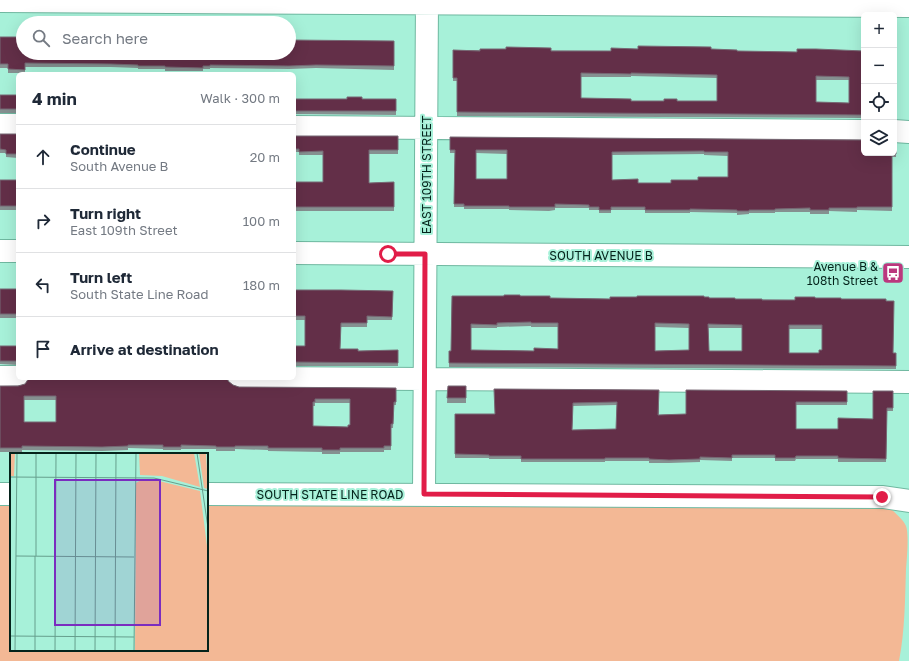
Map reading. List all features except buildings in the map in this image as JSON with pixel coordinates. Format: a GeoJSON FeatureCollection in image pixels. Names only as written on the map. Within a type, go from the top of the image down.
{"type":"FeatureCollection","features":[{"type":"Feature","properties":{"kind":"street"},"geometry":{"type":"LineString","coordinates":[[0,1],[427,1],[909,6]]}},
{"type":"Feature","properties":{"kind":"street","name":"EAST 109TH STREET"},"geometry":{"type":"LineString","coordinates":[[424,494],[427,1]]}},
{"type":"Feature","properties":{"kind":"street"},"geometry":{"type":"LineString","coordinates":[[0,125],[16,125]]}},
{"type":"Feature","properties":{"kind":"street"},"geometry":{"type":"LineString","coordinates":[[296,127],[861,131]]}},
{"type":"Feature","properties":{"kind":"street"},"geometry":{"type":"LineString","coordinates":[[897,131],[909,132]]}},
{"type":"Feature","properties":{"kind":"street"},"geometry":{"type":"LineString","coordinates":[[0,251],[16,251]]}},
{"type":"Feature","properties":{"kind":"street","name":"SOUTH AVENUE B"},"geometry":{"type":"LineString","coordinates":[[296,253],[909,257]]}},
{"type":"Feature","properties":{"kind":"street"},"geometry":{"type":"LineString","coordinates":[[0,377],[16,377]]}},
{"type":"Feature","properties":{"kind":"street"},"geometry":{"type":"LineString","coordinates":[[296,378],[909,382]]}},
{"type":"Feature","properties":{"kind":"street","name":"SOUTH STATE LINE ROAD"},"geometry":{"type":"LineString","coordinates":[[208,494],[882,497],[909,501]]}},
{"type":"Feature","properties":{"kind":"shaded area"},"geometry":{"type":"Polygon","coordinates":[[[0,504],[10,504],[10,651],[208,651],[208,505],[889,507],[901,518],[906,526],[908,546],[904,615],[899,661],[0,661],[0,504]]]}},
{"type":"Feature","properties":{"kind":"place","name":"Avenue B & 108th Street"},"geometry":{"type":"Point","coordinates":[893,273]}},
{"type":"Feature","properties":{"kind":"route"},"geometry":{"type":"LineString","coordinates":[[388,254],[425,254],[424,494],[882,497]]}}]}
